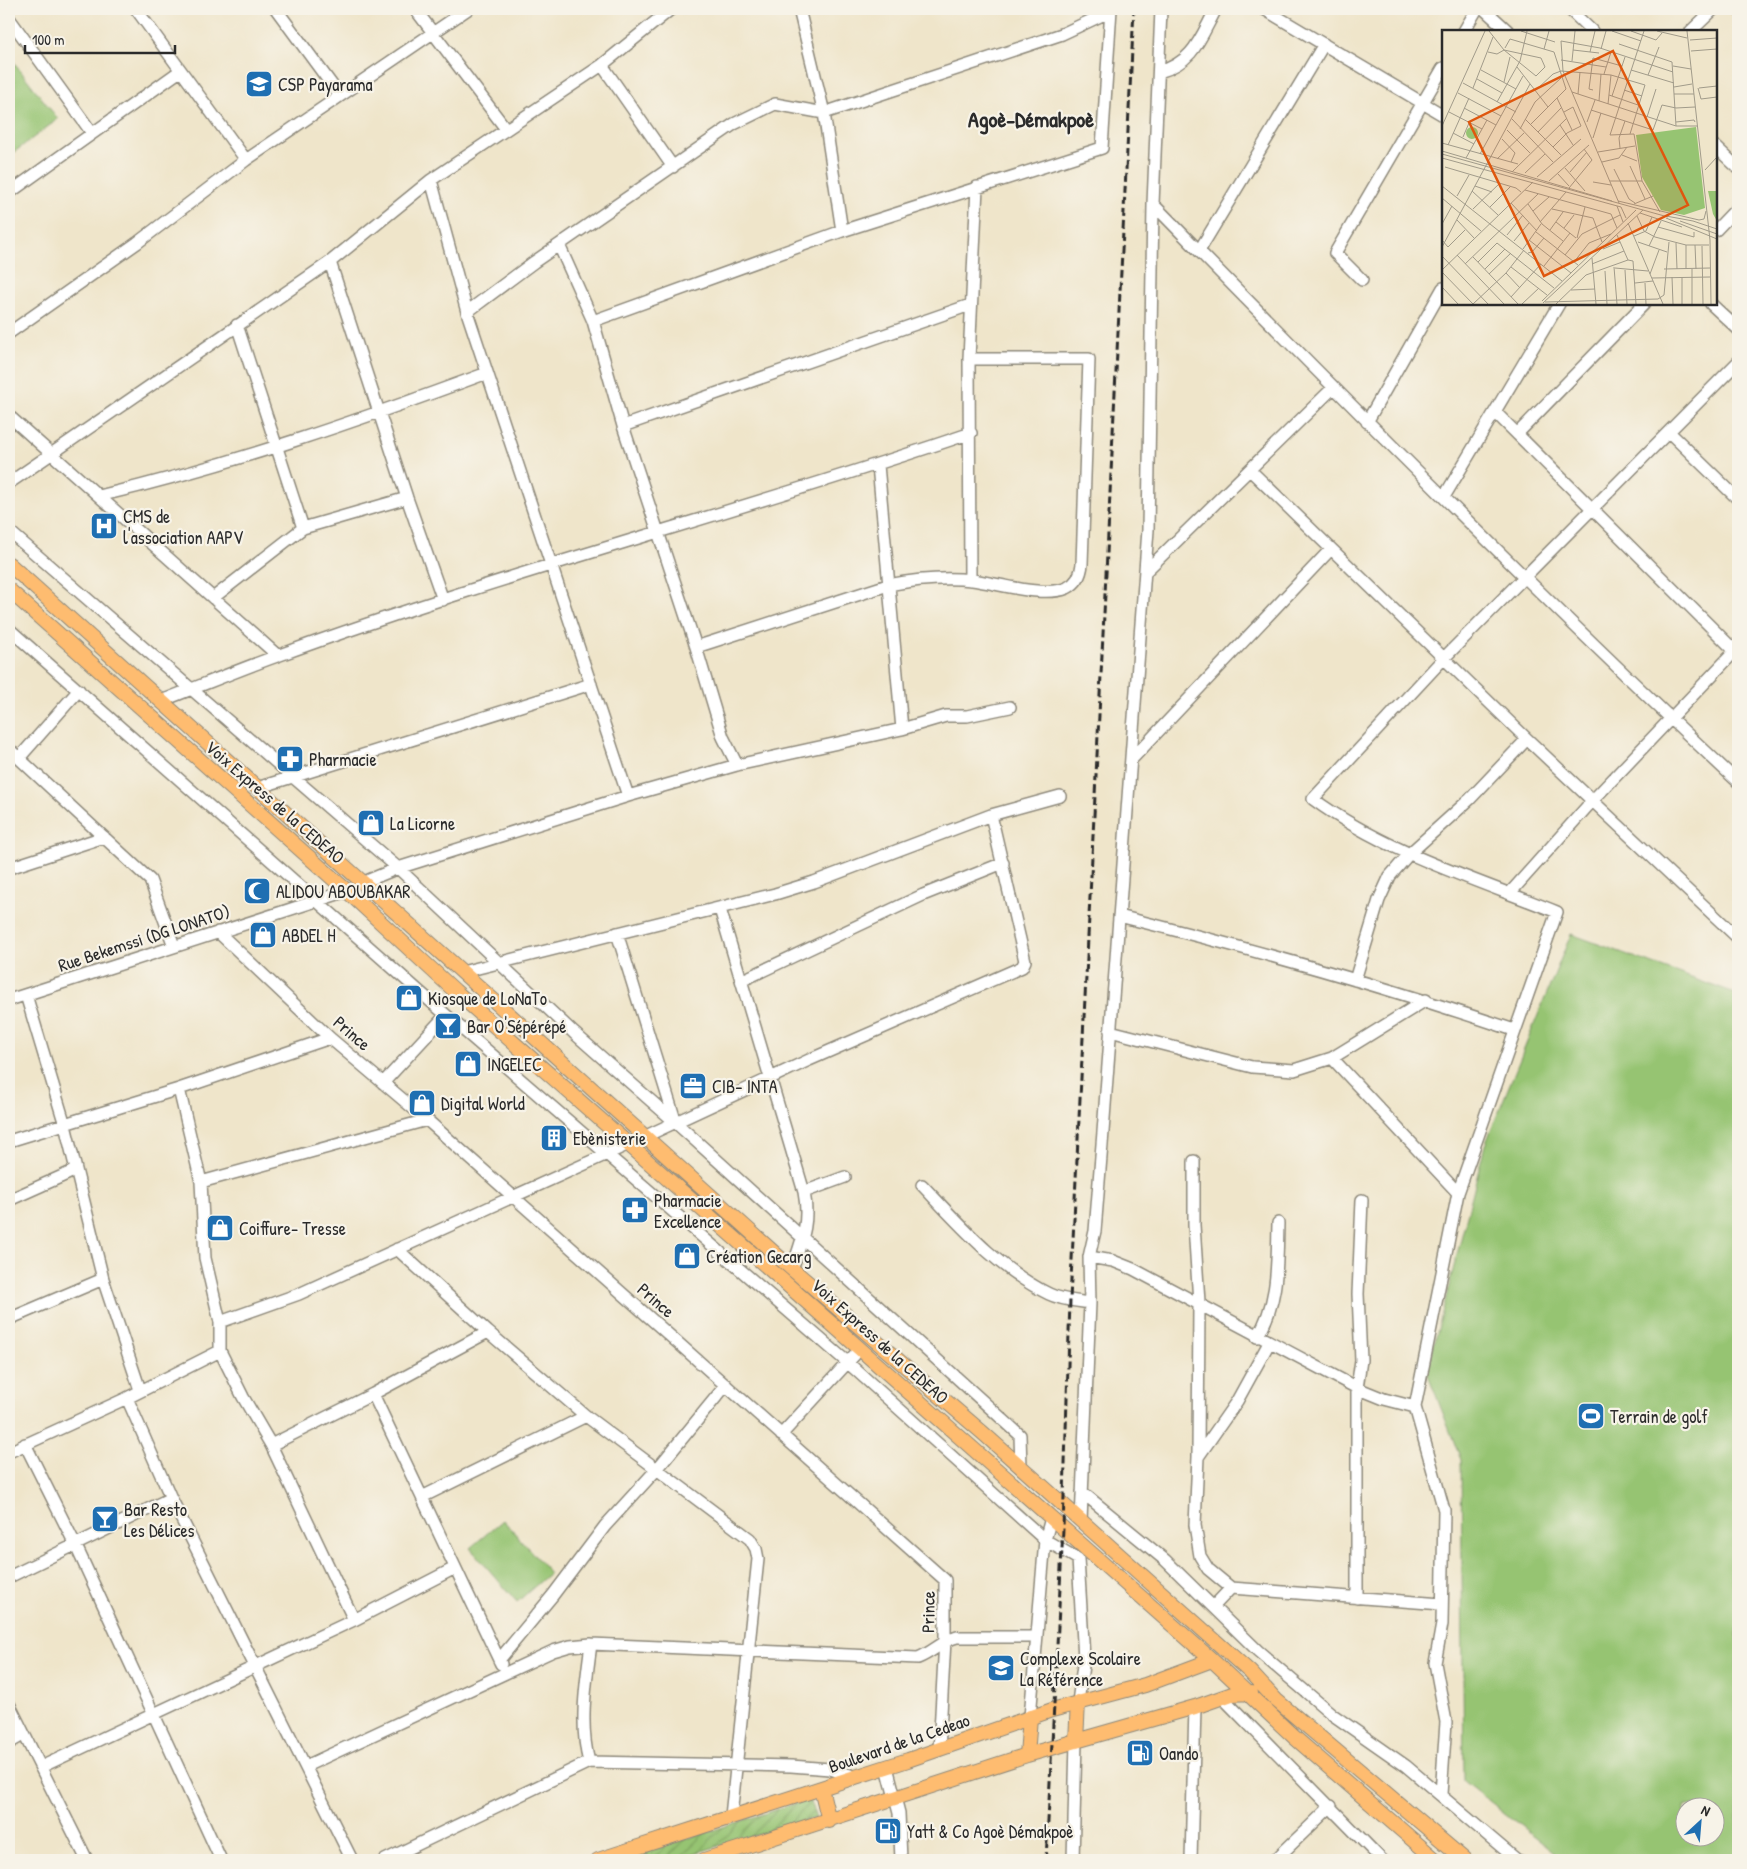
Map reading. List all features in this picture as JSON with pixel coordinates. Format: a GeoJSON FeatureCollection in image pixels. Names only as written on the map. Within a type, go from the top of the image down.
{"type":"FeatureCollection","features":[{"type":"Feature","properties":{"kind":"main road"},"geometry":{"type":"LineString","coordinates":[[9,564],[646,1136],[792,1270],[1081,1521],[1250,1672],[1276,1700],[1465,1860]]}},
{"type":"Feature","properties":{"kind":"main road","name":"Voix Express de la CEDEAO"},"geometry":{"type":"LineString","coordinates":[[9,590],[347,891],[455,991],[1212,1660],[1294,1737],[1436,1860]]}},
{"type":"Feature","properties":{"kind":"main road"},"geometry":{"type":"LineString","coordinates":[[1212,1660],[1228,1669],[1250,1672]]}},
{"type":"Feature","properties":{"kind":"main road","name":"Boulevard de la Cedeao"},"geometry":{"type":"LineString","coordinates":[[598,1860],[731,1816],[887,1768],[1030,1717],[1078,1702],[1145,1685],[1212,1660]]}},
{"type":"Feature","properties":{"kind":"main road"},"geometry":{"type":"LineString","coordinates":[[704,1860],[829,1821],[1027,1755],[1195,1707],[1222,1697],[1247,1692],[1276,1700]]}},
{"type":"Feature","properties":{"kind":"main road"},"geometry":{"type":"LineString","coordinates":[[1076,1741],[1078,1702]]}},
{"type":"Feature","properties":{"kind":"main road"},"geometry":{"type":"LineString","coordinates":[[1027,1755],[1030,1717]]}},
{"type":"Feature","properties":{"kind":"main road"},"geometry":{"type":"LineString","coordinates":[[821,1788],[829,1821]]}},
{"type":"Feature","properties":{"kind":"street"},"geometry":{"type":"LineString","coordinates":[[136,9],[246,160]]}},
{"type":"Feature","properties":{"kind":"street"},"geometry":{"type":"LineString","coordinates":[[276,9],[340,96]]}},
{"type":"Feature","properties":{"kind":"street"},"geometry":{"type":"LineString","coordinates":[[415,9],[506,129]]}},
{"type":"Feature","properties":{"kind":"street"},"geometry":{"type":"LineString","coordinates":[[9,333],[137,243],[246,160],[468,9]]}},
{"type":"Feature","properties":{"kind":"street"},"geometry":{"type":"LineString","coordinates":[[9,483],[330,262],[431,180],[602,65],[671,9]]}},
{"type":"Feature","properties":{"kind":"street"},"geometry":{"type":"LineString","coordinates":[[1081,1521],[1090,1303],[1089,1257],[1095,1231],[1132,759],[1137,653],[1145,572],[1153,304],[1153,204],[1162,9]]}},
{"type":"Feature","properties":{"kind":"street"},"geometry":{"type":"LineString","coordinates":[[1159,72],[1177,66],[1191,54],[1216,9]]}},
{"type":"Feature","properties":{"kind":"street"},"geometry":{"type":"LineString","coordinates":[[1264,9],[1442,114]]}},
{"type":"Feature","properties":{"kind":"street"},"geometry":{"type":"LineString","coordinates":[[1465,30],[1477,9]]}},
{"type":"Feature","properties":{"kind":"street"},"geometry":{"type":"LineString","coordinates":[[1484,9],[1507,30]]}},
{"type":"Feature","properties":{"kind":"street"},"geometry":{"type":"LineString","coordinates":[[1569,9],[1591,30]]}},
{"type":"Feature","properties":{"kind":"street"},"geometry":{"type":"LineString","coordinates":[[1692,30],[1714,9]]}},
{"type":"Feature","properties":{"kind":"street"},"geometry":{"type":"LineString","coordinates":[[802,10],[824,113],[842,231]]}},
{"type":"Feature","properties":{"kind":"street"},"geometry":{"type":"LineString","coordinates":[[467,312],[559,245],[734,124],[775,104],[824,113],[1062,34],[1111,10],[1102,148],[842,231],[593,321]]}},
{"type":"Feature","properties":{"kind":"street"},"geometry":{"type":"LineString","coordinates":[[9,18],[92,133]]}},
{"type":"Feature","properties":{"kind":"street"},"geometry":{"type":"LineString","coordinates":[[1199,250],[1324,44]]}},
{"type":"Feature","properties":{"kind":"street"},"geometry":{"type":"LineString","coordinates":[[602,65],[673,167]]}},
{"type":"Feature","properties":{"kind":"street"},"geometry":{"type":"LineString","coordinates":[[1362,280],[1335,253],[1442,70]]}},
{"type":"Feature","properties":{"kind":"street"},"geometry":{"type":"LineString","coordinates":[[9,193],[180,71]]}},
{"type":"Feature","properties":{"kind":"street"},"geometry":{"type":"LineString","coordinates":[[1717,148],[1738,168]]}},
{"type":"Feature","properties":{"kind":"street"},"geometry":{"type":"LineString","coordinates":[[431,180],[467,312],[628,796]]}},
{"type":"Feature","properties":{"kind":"street"},"geometry":{"type":"LineString","coordinates":[[970,580],[969,359],[970,305],[977,187]]}},
{"type":"Feature","properties":{"kind":"street"},"geometry":{"type":"LineString","coordinates":[[1153,204],[1367,422],[1671,720],[1738,782]]}},
{"type":"Feature","properties":{"kind":"street"},"geometry":{"type":"LineString","coordinates":[[1717,229],[1738,207]]}},
{"type":"Feature","properties":{"kind":"street"},"geometry":{"type":"LineString","coordinates":[[559,245],[593,321],[624,426],[696,646],[723,737],[737,765]]}},
{"type":"Feature","properties":{"kind":"street"},"geometry":{"type":"LineString","coordinates":[[330,262],[407,498],[443,600]]}},
{"type":"Feature","properties":{"kind":"street"},"geometry":{"type":"LineString","coordinates":[[1367,422],[1442,290]]}},
{"type":"Feature","properties":{"kind":"street"},"geometry":{"type":"LineString","coordinates":[[624,426],[970,305]]}},
{"type":"Feature","properties":{"kind":"street"},"geometry":{"type":"LineString","coordinates":[[1444,496],[1496,413],[1558,305]]}},
{"type":"Feature","properties":{"kind":"street"},"geometry":{"type":"LineString","coordinates":[[1517,434],[1643,305]]}},
{"type":"Feature","properties":{"kind":"street"},"geometry":{"type":"LineString","coordinates":[[1712,305],[1738,329]]}},
{"type":"Feature","properties":{"kind":"street"},"geometry":{"type":"LineString","coordinates":[[237,325],[303,528]]}},
{"type":"Feature","properties":{"kind":"street"},"geometry":{"type":"LineString","coordinates":[[696,646],[888,585],[921,580],[970,580],[1037,590],[1058,590],[1075,583],[1081,575],[1089,359],[969,359]]}},
{"type":"Feature","properties":{"kind":"street"},"geometry":{"type":"LineString","coordinates":[[1441,1794],[1446,1722],[1435,1663],[1442,1624],[1444,1510],[1415,1407],[1458,1193],[1557,912],[1409,854],[1339,817],[1313,800],[1444,658],[1738,362]]}},
{"type":"Feature","properties":{"kind":"street"},"geometry":{"type":"LineString","coordinates":[[99,496],[153,483],[379,413],[487,373]]}},
{"type":"Feature","properties":{"kind":"street"},"geometry":{"type":"LineString","coordinates":[[1145,572],[1333,388]]}},
{"type":"Feature","properties":{"kind":"street"},"geometry":{"type":"LineString","coordinates":[[1496,413],[1737,649],[1593,800],[1510,893]]}},
{"type":"Feature","properties":{"kind":"street"},"geometry":{"type":"LineString","coordinates":[[9,416],[277,656]]}},
{"type":"Feature","properties":{"kind":"street"},"geometry":{"type":"LineString","coordinates":[[1669,432],[1738,499]]}},
{"type":"Feature","properties":{"kind":"street"},"geometry":{"type":"LineString","coordinates":[[162,701],[277,656],[443,600],[878,465],[970,433]]}},
{"type":"Feature","properties":{"kind":"street"},"geometry":{"type":"LineString","coordinates":[[878,465],[902,729]]}},
{"type":"Feature","properties":{"kind":"street"},"geometry":{"type":"LineString","coordinates":[[1250,470],[1527,739],[1738,938]]}},
{"type":"Feature","properties":{"kind":"street"},"geometry":{"type":"LineString","coordinates":[[213,598],[303,528],[407,498]]}},
{"type":"Feature","properties":{"kind":"street"},"geometry":{"type":"LineString","coordinates":[[9,531],[190,690],[398,868],[574,1033],[1020,1434],[1021,1468]]}},
{"type":"Feature","properties":{"kind":"street"},"geometry":{"type":"LineString","coordinates":[[1132,759],[1331,549]]}},
{"type":"Feature","properties":{"kind":"street"},"geometry":{"type":"LineString","coordinates":[[9,630],[309,892],[446,1015],[847,1362],[1045,1540],[1078,1559],[1084,1658],[1078,1702]]}},
{"type":"Feature","properties":{"kind":"street"},"geometry":{"type":"LineString","coordinates":[[257,788],[590,684]]}},
{"type":"Feature","properties":{"kind":"street"},"geometry":{"type":"LineString","coordinates":[[79,690],[12,753],[150,880],[174,946]]}},
{"type":"Feature","properties":{"kind":"street"},"geometry":{"type":"LineString","coordinates":[[364,882],[398,868],[628,796],[737,765],[902,729],[946,716],[968,716],[1010,707]]}},
{"type":"Feature","properties":{"kind":"street"},"geometry":{"type":"LineString","coordinates":[[1355,980],[1380,900],[1390,876],[1409,854],[1451,818],[1527,739]]}},
{"type":"Feature","properties":{"kind":"street"},"geometry":{"type":"LineString","coordinates":[[462,972],[720,909],[814,882],[992,815],[1060,796]]}},
{"type":"Feature","properties":{"kind":"street"},"geometry":{"type":"LineString","coordinates":[[646,1136],[772,1079],[809,1060],[1022,967],[1025,961],[992,815]]}},
{"type":"Feature","properties":{"kind":"street"},"geometry":{"type":"LineString","coordinates":[[9,868],[104,837]]}},
{"type":"Feature","properties":{"kind":"street"},"geometry":{"type":"LineString","coordinates":[[742,980],[923,895],[1003,863]]}},
{"type":"Feature","properties":{"kind":"street","name":"Rue Bekemssi (DG LONATO)"},"geometry":{"type":"LineString","coordinates":[[9,1000],[218,932],[318,902],[347,891]]}},
{"type":"Feature","properties":{"kind":"street"},"geometry":{"type":"LineString","coordinates":[[720,909],[804,1192],[807,1227],[792,1270]]}},
{"type":"Feature","properties":{"kind":"street"},"geometry":{"type":"LineString","coordinates":[[1119,916],[1293,960],[1426,1000],[1514,1030]]}},
{"type":"Feature","properties":{"kind":"street","name":"Prince"},"geometry":{"type":"LineString","coordinates":[[218,932],[330,1038],[427,1120],[945,1580],[945,1640],[940,1750]]}},
{"type":"Feature","properties":{"kind":"street"},"geometry":{"type":"LineString","coordinates":[[617,933],[675,1122]]}},
{"type":"Feature","properties":{"kind":"street"},"geometry":{"type":"LineString","coordinates":[[26,995],[65,1125],[103,1279],[140,1390]]}},
{"type":"Feature","properties":{"kind":"street"},"geometry":{"type":"LineString","coordinates":[[1110,1030],[1252,1067],[1272,1070],[1294,1070],[1332,1058],[1426,1000]]}},
{"type":"Feature","properties":{"kind":"street"},"geometry":{"type":"LineString","coordinates":[[383,1083],[446,1015]]}},
{"type":"Feature","properties":{"kind":"street"},"geometry":{"type":"LineString","coordinates":[[9,1141],[179,1089],[330,1038]]}},
{"type":"Feature","properties":{"kind":"street"},"geometry":{"type":"LineString","coordinates":[[1332,1058],[1458,1193]]}},
{"type":"Feature","properties":{"kind":"street"},"geometry":{"type":"LineString","coordinates":[[179,1089],[200,1182],[205,1258],[220,1322],[220,1351],[243,1397],[271,1445],[354,1620]]}},
{"type":"Feature","properties":{"kind":"street"},"geometry":{"type":"LineString","coordinates":[[200,1182],[427,1120]]}},
{"type":"Feature","properties":{"kind":"street"},"geometry":{"type":"LineString","coordinates":[[220,1322],[299,1294],[629,1144]]}},
{"type":"Feature","properties":{"kind":"street"},"geometry":{"type":"LineString","coordinates":[[1194,1161],[1194,1225],[1199,1302],[1198,1457],[1195,1526],[1200,1556],[1208,1569],[1231,1588],[1442,1604]]}},
{"type":"Feature","properties":{"kind":"street"},"geometry":{"type":"LineString","coordinates":[[9,1200],[76,1170]]}},
{"type":"Feature","properties":{"kind":"street"},"geometry":{"type":"LineString","coordinates":[[804,1192],[845,1177]]}},
{"type":"Feature","properties":{"kind":"street"},"geometry":{"type":"LineString","coordinates":[[922,1185],[969,1234],[1018,1276],[1050,1295],[1090,1303]]}},
{"type":"Feature","properties":{"kind":"street"},"geometry":{"type":"LineString","coordinates":[[1357,1598],[1357,1388],[1361,1360],[1358,1294],[1362,1200]]}},
{"type":"Feature","properties":{"kind":"street"},"geometry":{"type":"LineString","coordinates":[[1257,1337],[1266,1323],[1272,1305],[1276,1282],[1278,1223]]}},
{"type":"Feature","properties":{"kind":"street"},"geometry":{"type":"LineString","coordinates":[[397,1249],[488,1332],[586,1416],[658,1468],[750,1539],[756,1549],[758,1559],[731,1816]]}},
{"type":"Feature","properties":{"kind":"street"},"geometry":{"type":"LineString","coordinates":[[1089,1257],[1113,1261],[1199,1302],[1257,1337],[1357,1388],[1384,1399],[1415,1407]]}},
{"type":"Feature","properties":{"kind":"street"},"geometry":{"type":"LineString","coordinates":[[9,1319],[103,1279]]}},
{"type":"Feature","properties":{"kind":"street"},"geometry":{"type":"LineString","coordinates":[[271,1445],[373,1394],[488,1332]]}},
{"type":"Feature","properties":{"kind":"street"},"geometry":{"type":"LineString","coordinates":[[1198,1457],[1236,1401],[1269,1343]]}},
{"type":"Feature","properties":{"kind":"street"},"geometry":{"type":"LineString","coordinates":[[781,1435],[860,1348]]}},
{"type":"Feature","properties":{"kind":"street"},"geometry":{"type":"LineString","coordinates":[[9,1452],[127,1398],[220,1351]]}},
{"type":"Feature","properties":{"kind":"street"},"geometry":{"type":"LineString","coordinates":[[499,1660],[558,1588],[605,1526],[658,1468],[726,1385]]}},
{"type":"Feature","properties":{"kind":"street"},"geometry":{"type":"LineString","coordinates":[[373,1394],[505,1675]]}},
{"type":"Feature","properties":{"kind":"street"},"geometry":{"type":"LineString","coordinates":[[127,1398],[171,1498],[352,1860]]}},
{"type":"Feature","properties":{"kind":"street"},"geometry":{"type":"LineString","coordinates":[[422,1497],[586,1416]]}},
{"type":"Feature","properties":{"kind":"street"},"geometry":{"type":"LineString","coordinates":[[25,1444],[76,1546],[221,1860]]}},
{"type":"Feature","properties":{"kind":"street"},"geometry":{"type":"LineString","coordinates":[[1082,1492],[1165,1560],[1258,1651],[1333,1715],[1406,1766],[1517,1860]]}},
{"type":"Feature","properties":{"kind":"street"},"geometry":{"type":"LineString","coordinates":[[9,1577],[76,1546],[171,1498]]}},
{"type":"Feature","properties":{"kind":"street"},"geometry":{"type":"LineString","coordinates":[[1030,1717],[1045,1540],[1051,1518]]}},
{"type":"Feature","properties":{"kind":"street"},"geometry":{"type":"LineString","coordinates":[[41,1767],[354,1620],[455,1568]]}},
{"type":"Feature","properties":{"kind":"street"},"geometry":{"type":"LineString","coordinates":[[1214,1606],[1231,1588]]}},
{"type":"Feature","properties":{"kind":"street"},"geometry":{"type":"LineString","coordinates":[[306,1766],[553,1651],[570,1646],[592,1644],[918,1658],[937,1649],[945,1640],[957,1637],[1036,1637]]}},
{"type":"Feature","properties":{"kind":"street"},"geometry":{"type":"LineString","coordinates":[[589,1762],[583,1736],[587,1670],[592,1644]]}},
{"type":"Feature","properties":{"kind":"street"},"geometry":{"type":"LineString","coordinates":[[1222,1697],[1382,1860]]}},
{"type":"Feature","properties":{"kind":"street"},"geometry":{"type":"LineString","coordinates":[[9,1704],[87,1860]]}},
{"type":"Feature","properties":{"kind":"street"},"geometry":{"type":"LineString","coordinates":[[1191,1860],[1195,1707]]}},
{"type":"Feature","properties":{"kind":"street"},"geometry":{"type":"LineString","coordinates":[[9,1743],[23,1735]]}},
{"type":"Feature","properties":{"kind":"street"},"geometry":{"type":"LineString","coordinates":[[1073,1860],[1076,1741]]}},
{"type":"Feature","properties":{"kind":"street"},"geometry":{"type":"LineString","coordinates":[[385,1860],[589,1762],[736,1763],[830,1769],[857,1777]]}},
{"type":"Feature","properties":{"kind":"street"},"geometry":{"type":"LineString","coordinates":[[887,1768],[896,1799],[901,1860]]}},
{"type":"Feature","properties":{"kind":"street"},"geometry":{"type":"LineString","coordinates":[[1276,1860],[1331,1806]]}},
{"type":"Feature","properties":{"kind":"green space"},"geometry":{"type":"Polygon","coordinates":[[[9,56],[58,119],[9,156],[9,56]]]}},
{"type":"Feature","properties":{"kind":"green space","name":"Terrain de golf"},"geometry":{"type":"Polygon","coordinates":[[[1571,934],[1738,995],[1738,1860],[1564,1860],[1464,1781],[1461,1460],[1427,1372],[1485,1145],[1571,934]]]}},
{"type":"Feature","properties":{"kind":"green space"},"geometry":{"type":"Polygon","coordinates":[[[503,1520],[550,1573],[517,1602],[470,1548],[503,1520]]]}},
{"type":"Feature","properties":{"kind":"green space"},"geometry":{"type":"Polygon","coordinates":[[[809,1799],[816,1818],[671,1860],[621,1860],[809,1799]]]}},
{"type":"Feature","properties":{"kind":"railway"},"geometry":{"type":"LineString","coordinates":[[1046,1860],[1063,1529],[1070,1300],[1134,9]]}},
{"type":"Feature","properties":{"kind":"place","name":"CSP Payarama"},"geometry":{"type":"Point","coordinates":[259,84]}},
{"type":"Feature","properties":{"kind":"place","name":"CMS de l'association AAPV"},"geometry":{"type":"Point","coordinates":[104,526]}},
{"type":"Feature","properties":{"kind":"place","name":"Pharmacie"},"geometry":{"type":"Point","coordinates":[290,759]}},
{"type":"Feature","properties":{"kind":"place","name":"La Licorne"},"geometry":{"type":"Point","coordinates":[371,823]}},
{"type":"Feature","properties":{"kind":"place","name":"ALIDOU ABOUBAKAR"},"geometry":{"type":"Point","coordinates":[257,891]}},
{"type":"Feature","properties":{"kind":"place","name":"ABDEL H"},"geometry":{"type":"Point","coordinates":[263,935]}},
{"type":"Feature","properties":{"kind":"place","name":"Kiosque de LoNaTo"},"geometry":{"type":"Point","coordinates":[409,998]}},
{"type":"Feature","properties":{"kind":"place","name":"Bar O'Sépérépé"},"geometry":{"type":"Point","coordinates":[448,1026]}},
{"type":"Feature","properties":{"kind":"place","name":"INGELEC"},"geometry":{"type":"Point","coordinates":[468,1064]}},
{"type":"Feature","properties":{"kind":"place","name":"CIB- INTA"},"geometry":{"type":"Point","coordinates":[693,1086]}},
{"type":"Feature","properties":{"kind":"place","name":"Digital World"},"geometry":{"type":"Point","coordinates":[422,1103]}},
{"type":"Feature","properties":{"kind":"place","name":"Ebènisterie"},"geometry":{"type":"Point","coordinates":[554,1138]}},
{"type":"Feature","properties":{"kind":"place","name":"Pharmacie Excellence"},"geometry":{"type":"Point","coordinates":[635,1210]}},
{"type":"Feature","properties":{"kind":"place","name":"Coiffure- Tresse"},"geometry":{"type":"Point","coordinates":[220,1228]}},
{"type":"Feature","properties":{"kind":"place","name":"Création Gecarg"},"geometry":{"type":"Point","coordinates":[687,1256]}},
{"type":"Feature","properties":{"kind":"place","name":"Terrain de golf"},"geometry":{"type":"Point","coordinates":[1591,1416]}},
{"type":"Feature","properties":{"kind":"place","name":"Bar Resto Les Délices"},"geometry":{"type":"Point","coordinates":[105,1519]}},
{"type":"Feature","properties":{"kind":"place","name":"Complexe Scolaire La Référence"},"geometry":{"type":"Point","coordinates":[1001,1668]}},
{"type":"Feature","properties":{"kind":"place","name":"Oando"},"geometry":{"type":"Point","coordinates":[1140,1753]}},
{"type":"Feature","properties":{"kind":"place","name":"Yatt & Co Agoè Démakpoè"},"geometry":{"type":"Point","coordinates":[888,1831]}},
{"type":"Feature","properties":{"kind":"district","name":"Agoè-Démakpoè"},"geometry":{"type":"Point","coordinates":[1031,119]}}]}
